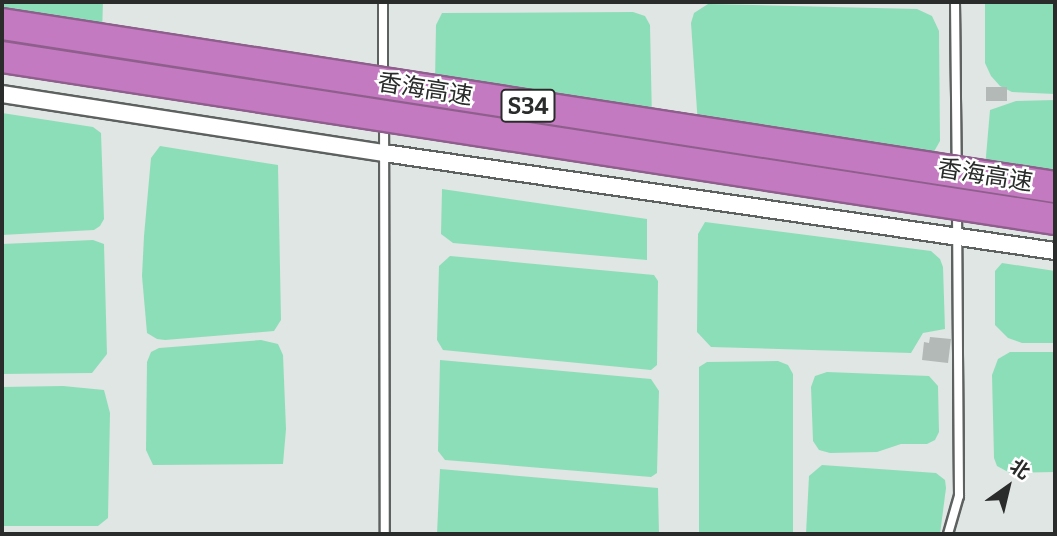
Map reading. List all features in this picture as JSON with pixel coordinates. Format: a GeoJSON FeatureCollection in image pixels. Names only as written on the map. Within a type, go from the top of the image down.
{"type":"FeatureCollection","features":[{"type":"Feature","properties":{"kind":"highway","name":"香海高速"},"geometry":{"type":"LineString","coordinates":[[2,24],[1055,187]]}},
{"type":"Feature","properties":{"kind":"highway","name":"香海高速"},"geometry":{"type":"LineString","coordinates":[[2,57],[1055,219]]}},
{"type":"Feature","properties":{"kind":"street"},"geometry":{"type":"LineString","coordinates":[[2,94],[1055,251]]}},
{"type":"Feature","properties":{"kind":"lane"},"geometry":{"type":"LineString","coordinates":[[383,2],[385,534]]}},
{"type":"Feature","properties":{"kind":"lane"},"geometry":{"type":"LineString","coordinates":[[948,534],[959,496],[955,2]]}},
{"type":"Feature","properties":{"kind":"shaded area"},"geometry":{"type":"Polygon","coordinates":[[[2,2],[103,2],[102,33],[2,18],[2,2]]]}},
{"type":"Feature","properties":{"kind":"shaded area"},"geometry":{"type":"Polygon","coordinates":[[[985,2],[1055,2],[1055,94],[1012,92],[1000,86],[991,76],[985,63],[985,2]]]}},
{"type":"Feature","properties":{"kind":"shaded area"},"geometry":{"type":"Polygon","coordinates":[[[708,4],[917,9],[932,16],[939,31],[940,141],[931,157],[698,125],[691,23],[694,13],[708,4]]]}},
{"type":"Feature","properties":{"kind":"shaded area"},"geometry":{"type":"Polygon","coordinates":[[[633,12],[645,16],[650,25],[652,121],[435,81],[436,25],[442,13],[633,12]]]}},
{"type":"Feature","properties":{"kind":"shaded area"},"geometry":{"type":"Polygon","coordinates":[[[1055,100],[1055,178],[985,168],[990,110],[1016,101],[1055,100]]]}},
{"type":"Feature","properties":{"kind":"shaded area"},"geometry":{"type":"Polygon","coordinates":[[[2,113],[93,127],[101,133],[104,219],[100,226],[94,230],[2,235],[2,113]]]}},
{"type":"Feature","properties":{"kind":"shaded area"},"geometry":{"type":"Polygon","coordinates":[[[160,146],[278,165],[281,320],[274,331],[165,340],[147,333],[142,276],[144,236],[151,158],[160,146]]]}},
{"type":"Feature","properties":{"kind":"shaded area"},"geometry":{"type":"Polygon","coordinates":[[[442,189],[647,219],[647,260],[453,243],[441,234],[442,189]]]}},
{"type":"Feature","properties":{"kind":"shaded area"},"geometry":{"type":"Polygon","coordinates":[[[705,222],[931,251],[940,259],[943,267],[945,329],[923,333],[911,353],[711,347],[697,332],[698,234],[705,222]]]}},
{"type":"Feature","properties":{"kind":"shaded area"},"geometry":{"type":"Polygon","coordinates":[[[93,240],[104,244],[107,354],[92,373],[2,374],[2,244],[93,240]]]}},
{"type":"Feature","properties":{"kind":"shaded area"},"geometry":{"type":"Polygon","coordinates":[[[450,256],[654,275],[658,281],[657,365],[651,370],[443,350],[437,340],[439,266],[450,256]]]}},
{"type":"Feature","properties":{"kind":"shaded area"},"geometry":{"type":"Polygon","coordinates":[[[1002,263],[1055,271],[1055,343],[1022,343],[1008,338],[995,325],[995,271],[1002,263]]]}},
{"type":"Feature","properties":{"kind":"shaded area"},"geometry":{"type":"Polygon","coordinates":[[[261,340],[278,344],[283,355],[286,429],[283,464],[153,465],[146,450],[147,362],[151,352],[159,348],[261,340]]]}},
{"type":"Feature","properties":{"kind":"shaded area"},"geometry":{"type":"Polygon","coordinates":[[[1010,352],[1055,352],[1055,472],[1010,473],[997,466],[994,458],[992,375],[998,359],[1010,352]]]}},
{"type":"Feature","properties":{"kind":"shaded area"},"geometry":{"type":"Polygon","coordinates":[[[440,360],[651,379],[659,391],[657,473],[651,477],[445,460],[438,451],[440,360]]]}},
{"type":"Feature","properties":{"kind":"shaded area"},"geometry":{"type":"Polygon","coordinates":[[[778,361],[788,365],[793,374],[793,534],[699,534],[699,367],[707,362],[778,361]]]}},
{"type":"Feature","properties":{"kind":"shaded area"},"geometry":{"type":"Polygon","coordinates":[[[827,372],[929,376],[938,386],[939,432],[935,440],[927,444],[901,444],[877,452],[830,453],[819,450],[813,441],[811,387],[815,376],[827,372]]]}},
{"type":"Feature","properties":{"kind":"shaded area"},"geometry":{"type":"Polygon","coordinates":[[[63,386],[104,390],[110,413],[108,518],[98,526],[2,526],[2,387],[63,386]]]}},
{"type":"Feature","properties":{"kind":"shaded area"},"geometry":{"type":"Polygon","coordinates":[[[822,465],[936,473],[945,480],[946,488],[940,534],[806,534],[809,476],[822,465]]]}},
{"type":"Feature","properties":{"kind":"shaded area"},"geometry":{"type":"Polygon","coordinates":[[[440,469],[658,488],[659,534],[437,534],[440,469]]]}},
{"type":"Feature","properties":{"kind":"building"},"geometry":{"type":"Polygon","coordinates":[[[986,87],[1007,87],[1007,101],[986,101],[986,87]]]}},
{"type":"Feature","properties":{"kind":"building"},"geometry":{"type":"Polygon","coordinates":[[[930,337],[951,339],[948,363],[922,360],[924,342],[929,343],[930,337]]]}}]}
